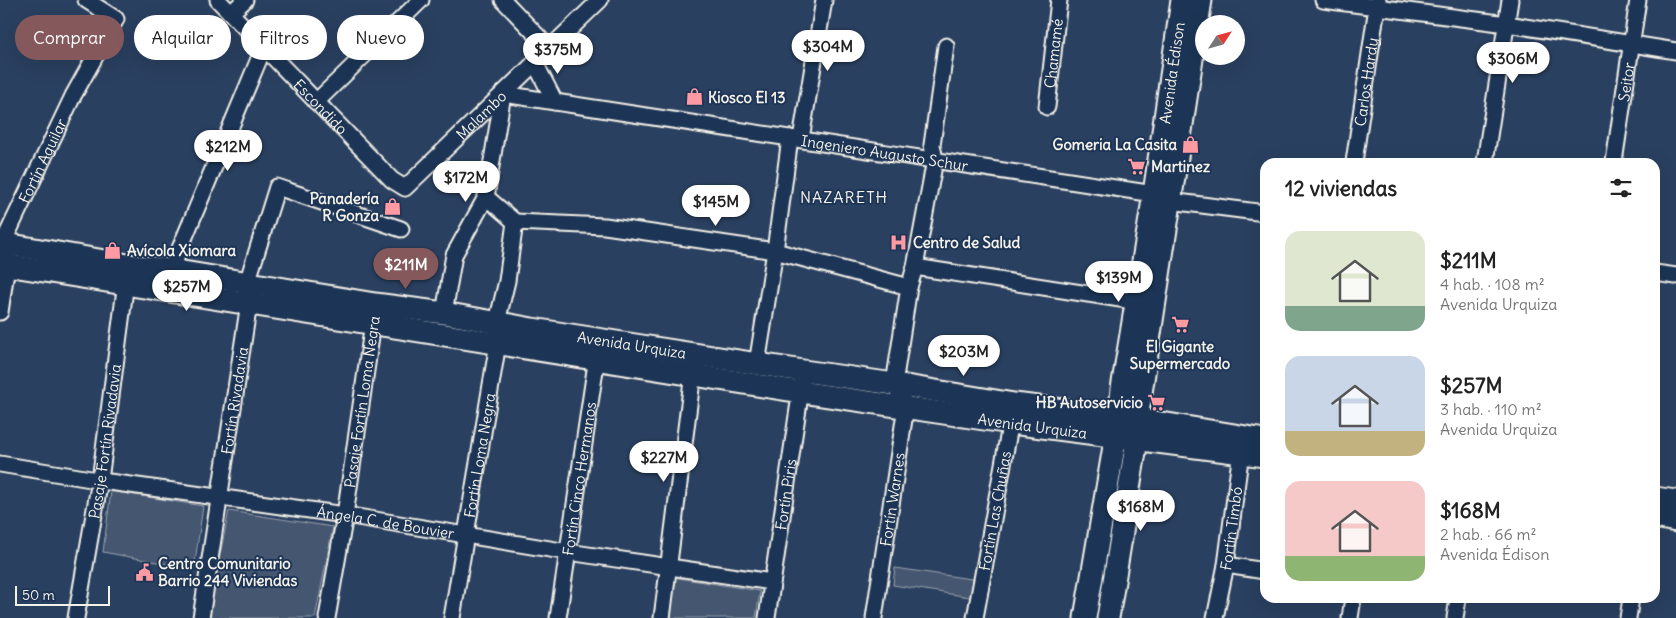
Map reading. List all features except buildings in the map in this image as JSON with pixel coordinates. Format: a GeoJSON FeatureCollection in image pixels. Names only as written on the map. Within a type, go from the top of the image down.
{"type":"FeatureCollection","features":[{"type":"Feature","properties":{"kind":"main road","name":"Avenida Édison"},"geometry":{"type":"LineString","coordinates":[[1162,197],[1182,0]]}},
{"type":"Feature","properties":{"kind":"main road","name":"Avenida Édison"},"geometry":{"type":"LineString","coordinates":[[1108,618],[1127,428],[1162,197],[1201,0]]}},
{"type":"Feature","properties":{"kind":"main road","name":"Avenida Urquiza"},"geometry":{"type":"LineString","coordinates":[[3,254],[374,314],[498,343],[697,354],[756,364],[802,382],[906,406],[1013,413],[1127,428],[1242,445],[1260,454]]}},
{"type":"Feature","properties":{"kind":"main road","name":"Avenida Urquiza"},"geometry":{"type":"LineString","coordinates":[[374,314],[444,313],[532,329],[692,374],[802,382],[894,384],[1013,413]]}},
{"type":"Feature","properties":{"kind":"main road","name":"Avenida Édison"},"geometry":{"type":"LineString","coordinates":[[1085,618],[1127,428]]}},
{"type":"Feature","properties":{"kind":"main road","name":"Avenida Urquiza"},"geometry":{"type":"LineString","coordinates":[[1242,445],[1260,441]]}},
{"type":"Feature","properties":{"kind":"main road"},"geometry":{"type":"LineString","coordinates":[[1660,499],[1676,501]]}},
{"type":"Feature","properties":{"kind":"main road"},"geometry":{"type":"LineString","coordinates":[[1660,518],[1676,521]]}},
{"type":"Feature","properties":{"kind":"street","name":"Fortín Aguilar"},"geometry":{"type":"LineString","coordinates":[[0,312],[3,254],[73,96],[116,19],[86,0]]}},
{"type":"Feature","properties":{"kind":"street","name":"Escondido"},"geometry":{"type":"LineString","coordinates":[[218,0],[241,23]]}},
{"type":"Feature","properties":{"kind":"street"},"geometry":{"type":"LineString","coordinates":[[231,13],[245,0]]}},
{"type":"Feature","properties":{"kind":"street"},"geometry":{"type":"LineString","coordinates":[[316,102],[421,0]]}},
{"type":"Feature","properties":{"kind":"street"},"geometry":{"type":"LineString","coordinates":[[503,0],[550,49]]}},
{"type":"Feature","properties":{"kind":"street","name":"Malambo"},"geometry":{"type":"LineString","coordinates":[[405,188],[600,0]]}},
{"type":"Feature","properties":{"kind":"street"},"geometry":{"type":"LineString","coordinates":[[756,364],[775,251],[824,0]]}},
{"type":"Feature","properties":{"kind":"street","name":"Chamamé"},"geometry":{"type":"LineString","coordinates":[[1047,107],[1059,0]]}},
{"type":"Feature","properties":{"kind":"street"},"geometry":{"type":"LineString","coordinates":[[1323,0],[1377,4],[1676,51]]}},
{"type":"Feature","properties":{"kind":"street"},"geometry":{"type":"LineString","coordinates":[[1486,158],[1510,0]]}},
{"type":"Feature","properties":{"kind":"street","name":"Seitor"},"geometry":{"type":"LineString","coordinates":[[1615,158],[1638,0]]}},
{"type":"Feature","properties":{"kind":"street","name":"Carlos Hardy"},"geometry":{"type":"LineString","coordinates":[[1355,158],[1377,4]]}},
{"type":"Feature","properties":{"kind":"street"},"geometry":{"type":"LineString","coordinates":[[906,406],[894,384],[909,287],[915,267],[934,160],[932,145],[946,46]]}},
{"type":"Feature","properties":{"kind":"street"},"geometry":{"type":"LineString","coordinates":[[170,280],[259,60]]}},
{"type":"Feature","properties":{"kind":"street","name":"Escondido"},"geometry":{"type":"LineString","coordinates":[[276,60],[392,180],[405,188]]}},
{"type":"Feature","properties":{"kind":"street"},"geometry":{"type":"LineString","coordinates":[[535,63],[555,102]]}},
{"type":"Feature","properties":{"kind":"street"},"geometry":{"type":"LineString","coordinates":[[444,313],[454,255],[486,197],[503,94]]}},
{"type":"Feature","properties":{"kind":"street","name":"Ingeniero Augusto Schur"},"geometry":{"type":"LineString","coordinates":[[503,94],[1260,212]]}},
{"type":"Feature","properties":{"kind":"street","name":"Fortín Rivadavia"},"geometry":{"type":"LineString","coordinates":[[201,618],[220,498],[248,293],[277,187],[400,229]]}},
{"type":"Feature","properties":{"kind":"street"},"geometry":{"type":"LineString","coordinates":[[486,197],[515,222],[605,226],[775,251],[909,287]]}},
{"type":"Feature","properties":{"kind":"street","name":"Fortín Loma Negra"},"geometry":{"type":"LineString","coordinates":[[452,618],[498,343],[497,322],[507,281],[515,222]]}},
{"type":"Feature","properties":{"kind":"street"},"geometry":{"type":"LineString","coordinates":[[915,267],[1146,303]]}},
{"type":"Feature","properties":{"kind":"street","name":"Pasaje Fortín Rivadavia"},"geometry":{"type":"LineString","coordinates":[[76,618],[100,480],[127,274]]}},
{"type":"Feature","properties":{"kind":"street"},"geometry":{"type":"LineString","coordinates":[[1660,274],[1676,276]]}},
{"type":"Feature","properties":{"kind":"street","name":"Pasaje Fortín Loma Negra"},"geometry":{"type":"LineString","coordinates":[[327,618],[345,515],[374,314]]}},
{"type":"Feature","properties":{"kind":"street","name":"Fortín Cinco Hermanos"},"geometry":{"type":"LineString","coordinates":[[558,618],[598,349]]}},
{"type":"Feature","properties":{"kind":"street"},"geometry":{"type":"LineString","coordinates":[[662,618],[692,374],[697,354]]}},
{"type":"Feature","properties":{"kind":"street","name":"Fortín Piris"},"geometry":{"type":"LineString","coordinates":[[767,618],[802,382]]}},
{"type":"Feature","properties":{"kind":"street","name":"Fortín Warnes"},"geometry":{"type":"LineString","coordinates":[[874,618],[906,406]]}},
{"type":"Feature","properties":{"kind":"street","name":"Fortín Las Chuñas"},"geometry":{"type":"LineString","coordinates":[[975,618],[1013,413]]}},
{"type":"Feature","properties":{"kind":"street","name":"Fortín Timbó"},"geometry":{"type":"LineString","coordinates":[[1215,618],[1226,565],[1242,445]]}},
{"type":"Feature","properties":{"kind":"street","name":"Ángela C. de Bouvier"},"geometry":{"type":"LineString","coordinates":[[0,464],[345,515],[568,552],[772,582]]}},
{"type":"Feature","properties":{"kind":"street"},"geometry":{"type":"LineString","coordinates":[[1226,565],[1260,570]]}},
{"type":"Feature","properties":{"kind":"street"},"geometry":{"type":"LineString","coordinates":[[1350,618],[1352,603]]}},
{"type":"Feature","properties":{"kind":"street"},"geometry":{"type":"LineString","coordinates":[[1455,618],[1457,603]]}},
{"type":"Feature","properties":{"kind":"street"},"geometry":{"type":"LineString","coordinates":[[1628,618],[1630,603]]}},
{"type":"Feature","properties":{"kind":"shaded area"},"geometry":{"type":"Polygon","coordinates":[[[111,491],[203,506],[194,569],[103,552],[111,491]]]}},
{"type":"Feature","properties":{"kind":"shaded area"},"geometry":{"type":"Polygon","coordinates":[[[229,511],[333,527],[315,618],[207,618],[229,511]]]}},
{"type":"Feature","properties":{"kind":"shaded area"},"geometry":{"type":"Polygon","coordinates":[[[895,568],[978,580],[976,598],[893,585],[895,568]]]}},
{"type":"Feature","properties":{"kind":"shaded area"},"geometry":{"type":"Polygon","coordinates":[[[672,577],[760,591],[756,618],[667,618],[672,577]]]}},
{"type":"Feature","properties":{"kind":"place","name":"Kiosco El 13"},"geometry":{"type":"Point","coordinates":[694,97]}},
{"type":"Feature","properties":{"kind":"place","name":"Gomeria La Casita"},"geometry":{"type":"Point","coordinates":[1191,144]}},
{"type":"Feature","properties":{"kind":"place","name":"Martinez"},"geometry":{"type":"Point","coordinates":[1137,166]}},
{"type":"Feature","properties":{"kind":"place","name":"Panadería R Gonza"},"geometry":{"type":"Point","coordinates":[393,207]}},
{"type":"Feature","properties":{"kind":"place","name":"Centro de Salud"},"geometry":{"type":"Point","coordinates":[899,242]}},
{"type":"Feature","properties":{"kind":"place","name":"Avícola Xiomara"},"geometry":{"type":"Point","coordinates":[113,250]}},
{"type":"Feature","properties":{"kind":"place","name":"El Gigante Supermercado"},"geometry":{"type":"Point","coordinates":[1180,325]}},
{"type":"Feature","properties":{"kind":"place","name":"HB Autoservicio"},"geometry":{"type":"Point","coordinates":[1157,402]}},
{"type":"Feature","properties":{"kind":"place","name":"Centro Comunitario Barrio 244 Viviendas"},"geometry":{"type":"Point","coordinates":[144,572]}},
{"type":"Feature","properties":{"kind":"district","name":"NAZARETH"},"geometry":{"type":"Point","coordinates":[844,197]}}]}
